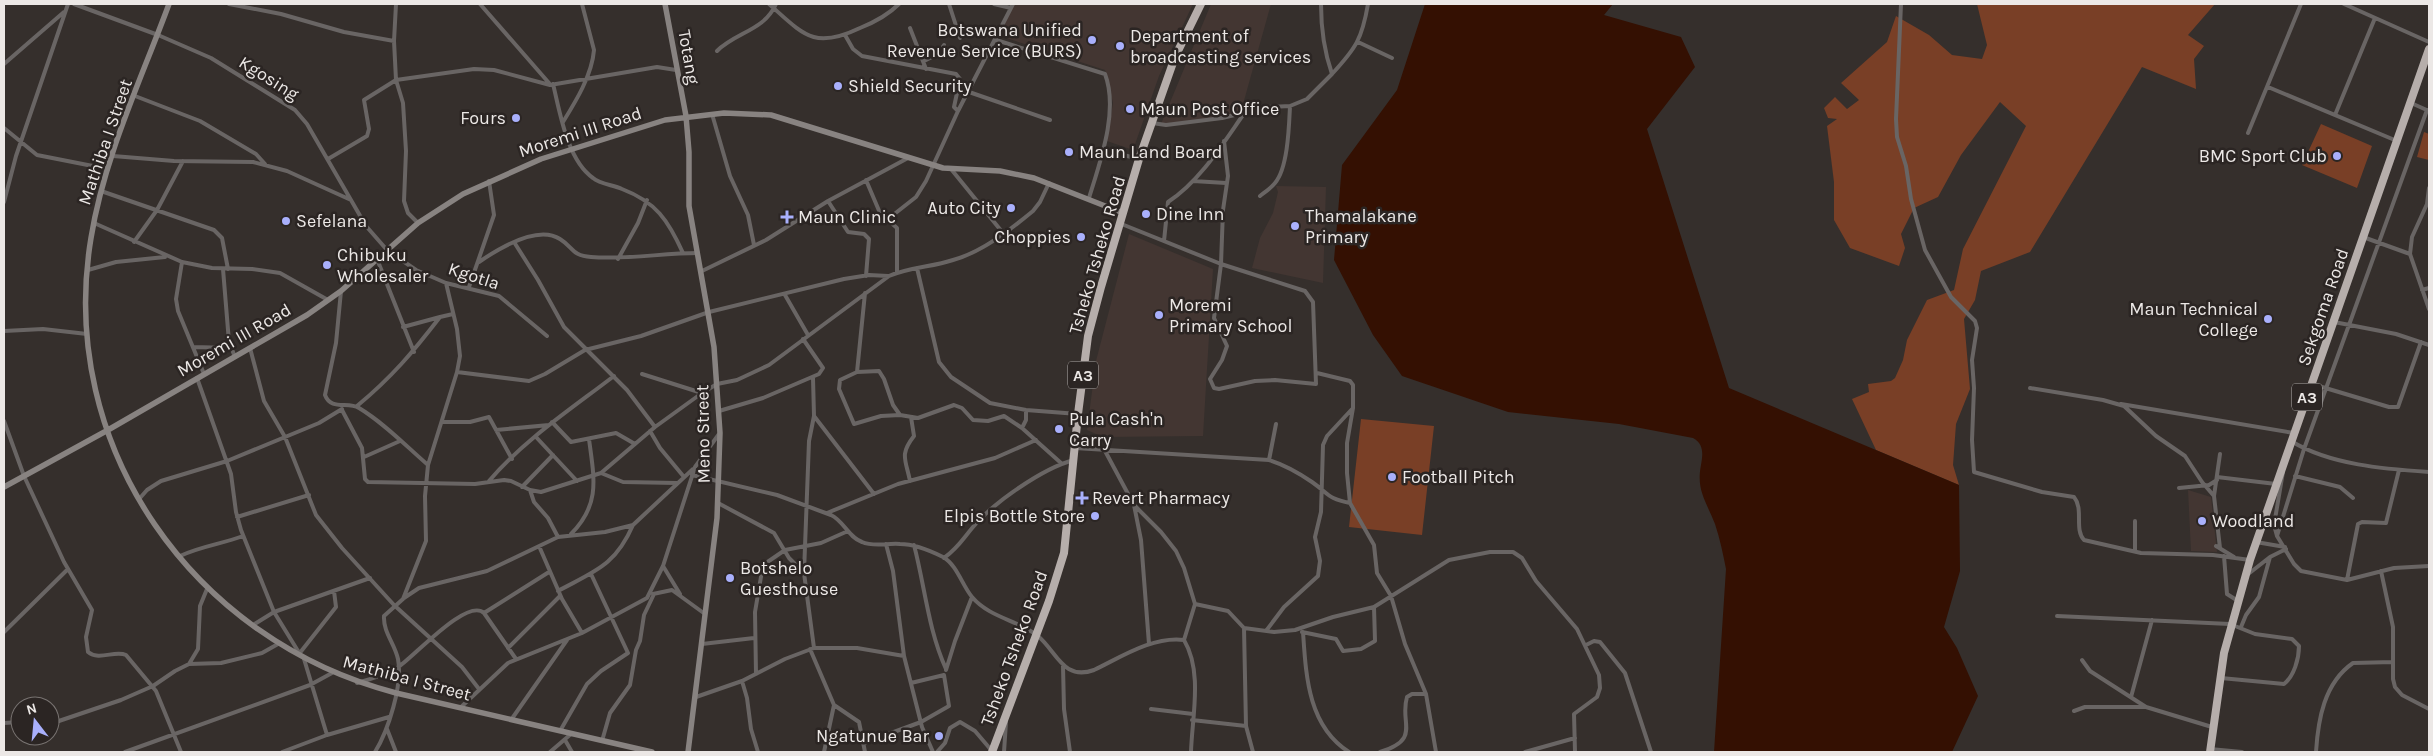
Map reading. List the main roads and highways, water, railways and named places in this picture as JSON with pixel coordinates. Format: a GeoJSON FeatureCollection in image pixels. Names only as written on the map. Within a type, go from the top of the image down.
{"type":"FeatureCollection","features":[{"type":"Feature","properties":{"kind":"highway","name":"Tsheko Tsheko Road"},"geometry":{"type":"LineString","coordinates":[[992,752],[1037,635],[1064,553],[1088,336],[1119,223],[1139,159],[1176,57],[1201,4]]}},
{"type":"Feature","properties":{"kind":"highway","name":"Sekgoma Road"},"geometry":{"type":"LineString","coordinates":[[2210,751],[2219,678],[2230,624],[2276,484],[2429,49]]}},
{"type":"Feature","properties":{"kind":"place","name":"Botswana Unified Revenue Service (BURS)"},"geometry":{"type":"Point","coordinates":[1092,40]}},
{"type":"Feature","properties":{"kind":"place","name":"Department of broadcasting services"},"geometry":{"type":"Point","coordinates":[1120,46]}},
{"type":"Feature","properties":{"kind":"place","name":"Shield Security"},"geometry":{"type":"Point","coordinates":[838,86]}},
{"type":"Feature","properties":{"kind":"place","name":"Maun Post Office"},"geometry":{"type":"Point","coordinates":[1130,109]}},
{"type":"Feature","properties":{"kind":"place","name":"Fours"},"geometry":{"type":"Point","coordinates":[516,118]}},
{"type":"Feature","properties":{"kind":"place","name":"Maun Land Board"},"geometry":{"type":"Point","coordinates":[1069,152]}},
{"type":"Feature","properties":{"kind":"place","name":"BMC Sport Club"},"geometry":{"type":"Point","coordinates":[2337,156]}},
{"type":"Feature","properties":{"kind":"place","name":"Auto City"},"geometry":{"type":"Point","coordinates":[1011,208]}},
{"type":"Feature","properties":{"kind":"place","name":"Dine Inn"},"geometry":{"type":"Point","coordinates":[1146,214]}},
{"type":"Feature","properties":{"kind":"place","name":"Maun Clinic"},"geometry":{"type":"Point","coordinates":[787,217]}},
{"type":"Feature","properties":{"kind":"place","name":"Sefelana"},"geometry":{"type":"Point","coordinates":[286,221]}},
{"type":"Feature","properties":{"kind":"place","name":"Thamalakane Primary"},"geometry":{"type":"Point","coordinates":[1295,226]}},
{"type":"Feature","properties":{"kind":"place","name":"Choppies"},"geometry":{"type":"Point","coordinates":[1081,237]}},
{"type":"Feature","properties":{"kind":"place","name":"Chibuku Wholesaler"},"geometry":{"type":"Point","coordinates":[327,265]}},
{"type":"Feature","properties":{"kind":"place","name":"Moremi Primary School"},"geometry":{"type":"Point","coordinates":[1159,315]}},
{"type":"Feature","properties":{"kind":"place","name":"Maun Technical College"},"geometry":{"type":"Point","coordinates":[2268,319]}},
{"type":"Feature","properties":{"kind":"place","name":"Pula Cash'n Carry"},"geometry":{"type":"Point","coordinates":[1059,429]}},
{"type":"Feature","properties":{"kind":"place","name":"Football Pitch"},"geometry":{"type":"Point","coordinates":[1392,477]}},
{"type":"Feature","properties":{"kind":"place","name":"Revert Pharmacy"},"geometry":{"type":"Point","coordinates":[1082,498]}},
{"type":"Feature","properties":{"kind":"place","name":"Elpis Bottle Store"},"geometry":{"type":"Point","coordinates":[1095,516]}},
{"type":"Feature","properties":{"kind":"place","name":"Woodland"},"geometry":{"type":"Point","coordinates":[2202,521]}},
{"type":"Feature","properties":{"kind":"place","name":"Botshelo Guesthouse"},"geometry":{"type":"Point","coordinates":[730,578]}},
{"type":"Feature","properties":{"kind":"place","name":"Ngatunue Bar"},"geometry":{"type":"Point","coordinates":[939,736]}}]}
